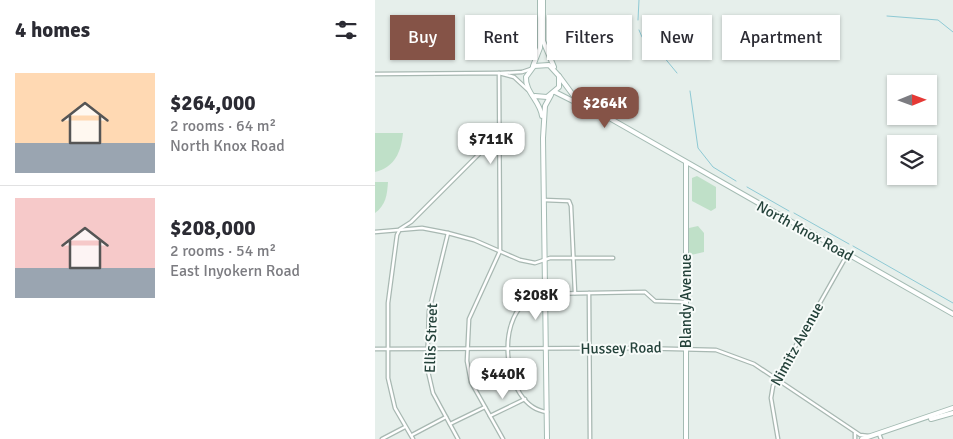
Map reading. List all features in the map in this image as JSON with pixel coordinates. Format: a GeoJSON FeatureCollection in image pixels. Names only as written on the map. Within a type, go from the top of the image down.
{"type":"FeatureCollection","features":[{"type":"Feature","properties":{"kind":"street"},"geometry":{"type":"LineString","coordinates":[[541,0],[543,41],[560,82],[545,106],[543,138]]}},
{"type":"Feature","properties":{"kind":"street"},"geometry":{"type":"LineString","coordinates":[[529,91],[526,77],[540,48],[541,0]]}},
{"type":"Feature","properties":{"kind":"street"},"geometry":{"type":"LineString","coordinates":[[375,74],[522,72],[544,63],[553,67]]}},
{"type":"Feature","properties":{"kind":"street"},"geometry":{"type":"LineString","coordinates":[[499,73],[514,77],[535,96],[543,98],[553,94]]}},
{"type":"Feature","properties":{"kind":"street"},"geometry":{"type":"LineString","coordinates":[[499,73],[500,251],[469,319],[467,349],[471,382],[503,439]]}},
{"type":"Feature","properties":{"kind":"street","name":"North Knox Road"},"geometry":{"type":"LineString","coordinates":[[559,76],[575,99],[658,147]]}},
{"type":"Feature","properties":{"kind":"street","name":"North Knox Road"},"geometry":{"type":"LineString","coordinates":[[553,94],[686,162],[953,314]]}},
{"type":"Feature","properties":{"kind":"street"},"geometry":{"type":"LineString","coordinates":[[535,96],[541,110],[543,138],[547,439]]}},
{"type":"Feature","properties":{"kind":"street"},"geometry":{"type":"LineString","coordinates":[[446,417],[412,437],[405,426],[389,388],[387,349],[389,289],[397,236],[400,229],[411,222],[488,145],[500,138]]}},
{"type":"Feature","properties":{"kind":"street","name":"Blandy Avenue"},"geometry":{"type":"LineString","coordinates":[[686,162],[687,439]]}},
{"type":"Feature","properties":{"kind":"street"},"geometry":{"type":"LineString","coordinates":[[544,200],[569,201],[571,206],[575,258],[575,293]]}},
{"type":"Feature","properties":{"kind":"street"},"geometry":{"type":"LineString","coordinates":[[375,232],[422,228],[448,232],[474,240],[527,262],[535,263],[545,259],[613,258]]}},
{"type":"Feature","properties":{"kind":"street","name":"Ellis Street"},"geometry":{"type":"LineString","coordinates":[[448,232],[429,311],[427,367],[431,388],[458,439]]}},
{"type":"Feature","properties":{"kind":"street","name":"Nimitz Avenue"},"geometry":{"type":"LineString","coordinates":[[778,439],[771,398],[773,386],[847,255]]}},
{"type":"Feature","properties":{"kind":"street"},"geometry":{"type":"LineString","coordinates":[[547,412],[539,411],[525,399],[512,375],[507,350],[509,332],[518,311],[531,297],[545,294],[645,292],[655,302],[686,302]]}},
{"type":"Feature","properties":{"kind":"street"},"geometry":{"type":"LineString","coordinates":[[589,293],[590,439]]}},
{"type":"Feature","properties":{"kind":"street","name":"Hussey Road"},"geometry":{"type":"LineString","coordinates":[[375,349],[686,348],[716,350],[735,355],[754,364],[860,435],[872,436]]}},
{"type":"Feature","properties":{"kind":"street"},"geometry":{"type":"LineString","coordinates":[[773,386],[778,383],[785,386]]}},
{"type":"Feature","properties":{"kind":"street"},"geometry":{"type":"LineString","coordinates":[[490,416],[525,399]]}},
{"type":"Feature","properties":{"kind":"street"},"geometry":{"type":"LineString","coordinates":[[450,424],[485,407]]}},
{"type":"Feature","properties":{"kind":"street"},"geometry":{"type":"LineString","coordinates":[[917,422],[953,408]]}},
{"type":"Feature","properties":{"kind":"street"},"geometry":{"type":"LineString","coordinates":[[862,439],[953,413]]}},
{"type":"Feature","properties":{"kind":"street"},"geometry":{"type":"LineString","coordinates":[[381,439],[405,426]]}},
{"type":"Feature","properties":{"kind":"street"},"geometry":{"type":"LineString","coordinates":[[854,431],[855,439]]}},
{"type":"Feature","properties":{"kind":"street"},"geometry":{"type":"LineString","coordinates":[[879,434],[881,439]]}},
{"type":"Feature","properties":{"kind":"green space"},"geometry":{"type":"Polygon","coordinates":[[[375,133],[403,133],[401,146],[396,158],[382,170],[375,172],[375,133]]]}},
{"type":"Feature","properties":{"kind":"green space"},"geometry":{"type":"Polygon","coordinates":[[[697,176],[716,187],[716,208],[711,211],[692,201],[692,178],[697,176]]]}},
{"type":"Feature","properties":{"kind":"green space"},"geometry":{"type":"Polygon","coordinates":[[[375,182],[388,182],[382,207],[375,213],[375,182]]]}},
{"type":"Feature","properties":{"kind":"green space"},"geometry":{"type":"Polygon","coordinates":[[[698,226],[704,233],[704,252],[691,255],[689,252],[689,228],[698,226]]]}},
{"type":"Feature","properties":{"kind":"waterway"},"geometry":{"type":"LineString","coordinates":[[638,20],[639,0]]}},
{"type":"Feature","properties":{"kind":"waterway"},"geometry":{"type":"LineString","coordinates":[[887,16],[938,20],[953,32]]}},
{"type":"Feature","properties":{"kind":"waterway"},"geometry":{"type":"LineString","coordinates":[[639,30],[642,37]]}},
{"type":"Feature","properties":{"kind":"waterway"},"geometry":{"type":"LineString","coordinates":[[666,60],[677,73]]}},
{"type":"Feature","properties":{"kind":"waterway"},"geometry":{"type":"LineString","coordinates":[[690,91],[698,148],[713,167],[736,181]]}},
{"type":"Feature","properties":{"kind":"waterway"},"geometry":{"type":"LineString","coordinates":[[747,187],[789,211]]}},
{"type":"Feature","properties":{"kind":"waterway"},"geometry":{"type":"LineString","coordinates":[[794,213],[849,244]]}},
{"type":"Feature","properties":{"kind":"waterway"},"geometry":{"type":"LineString","coordinates":[[853,246],[953,303]]}}]}
